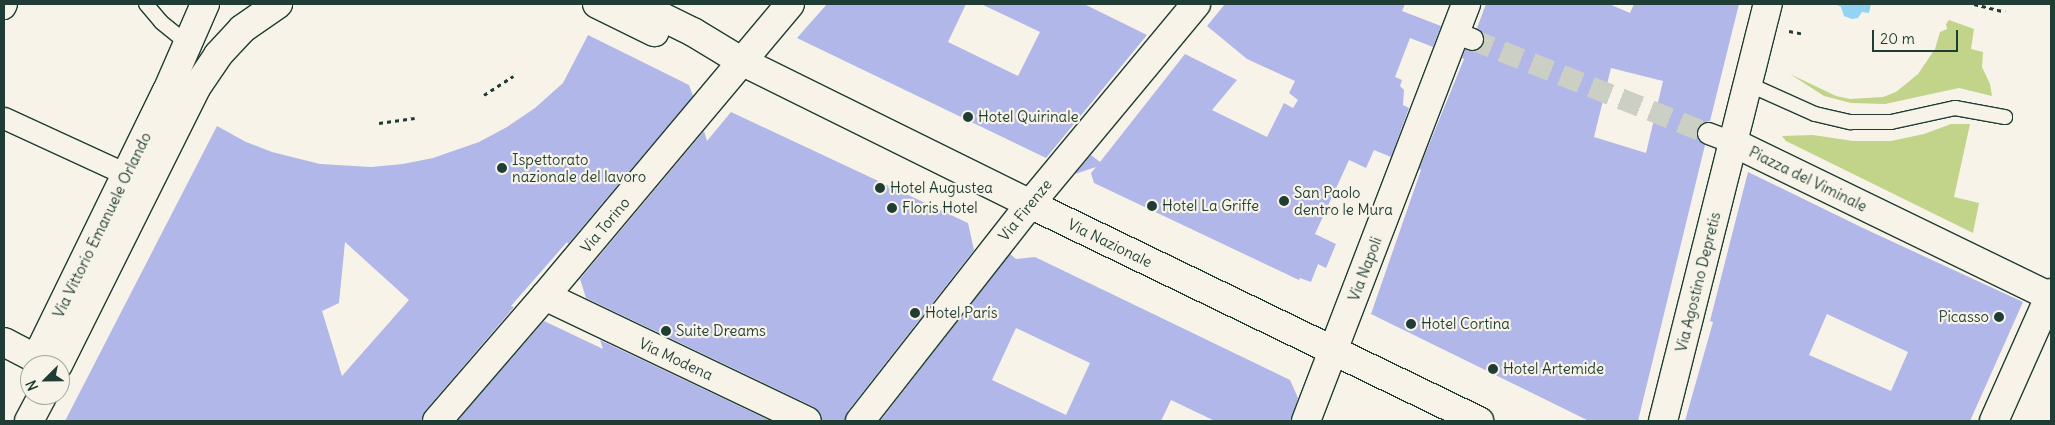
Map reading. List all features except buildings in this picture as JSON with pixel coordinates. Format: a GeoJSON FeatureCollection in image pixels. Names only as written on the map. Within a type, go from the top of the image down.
{"type":"FeatureCollection","features":[{"type":"Feature","properties":{"kind":"street"},"geometry":{"type":"LineString","coordinates":[[4,8],[6,4]]}},
{"type":"Feature","properties":{"kind":"street"},"geometry":{"type":"LineString","coordinates":[[178,96],[187,43],[205,4]]}},
{"type":"Feature","properties":{"kind":"street"},"geometry":{"type":"LineString","coordinates":[[178,96],[206,71],[232,38],[252,21],[278,4]]}},
{"type":"Feature","properties":{"kind":"street","name":"Via Nazionale"},"geometry":{"type":"LineString","coordinates":[[598,4],[677,42],[709,54],[742,61]]}},
{"type":"Feature","properties":{"kind":"street","name":"Via Nazionale"},"geometry":{"type":"LineString","coordinates":[[636,4],[694,32],[742,61],[1030,204],[1479,421]]}},
{"type":"Feature","properties":{"kind":"street","name":"Via Nazionale"},"geometry":{"type":"LineString","coordinates":[[666,4],[699,22],[742,61]]}},
{"type":"Feature","properties":{"kind":"street","name":"Via Torino"},"geometry":{"type":"LineString","coordinates":[[437,421],[545,296],[790,4]]}},
{"type":"Feature","properties":{"kind":"street","name":"Via Firenze"},"geometry":{"type":"LineString","coordinates":[[860,421],[1030,204],[1196,4]]}},
{"type":"Feature","properties":{"kind":"street","name":"Via Napoli"},"geometry":{"type":"LineString","coordinates":[[1306,421],[1464,36],[1465,4]]}},
{"type":"Feature","properties":{"kind":"street","name":"Piazza del Viminale"},"geometry":{"type":"LineString","coordinates":[[1768,4],[1734,143],[2051,296]]}},
{"type":"Feature","properties":{"kind":"street","name":"Via Vittorio Emanuele Orlando"},"geometry":{"type":"LineString","coordinates":[[51,355],[126,174],[178,96]]}},
{"type":"Feature","properties":{"kind":"street","name":"Via Vittorio Emanuele Orlando"},"geometry":{"type":"LineString","coordinates":[[52,355],[178,96]]}},
{"type":"Feature","properties":{"kind":"street"},"geometry":{"type":"LineString","coordinates":[[4,118],[126,174]]}},
{"type":"Feature","properties":{"kind":"street"},"geometry":{"type":"LineString","coordinates":[[1708,133],[1734,143]]}},
{"type":"Feature","properties":{"kind":"street","name":"Via Agostino Depretis"},"geometry":{"type":"LineString","coordinates":[[1663,421],[1734,143]]}},
{"type":"Feature","properties":{"kind":"street","name":"Via Modena"},"geometry":{"type":"LineString","coordinates":[[545,296],[807,421]]}},
{"type":"Feature","properties":{"kind":"street"},"geometry":{"type":"LineString","coordinates":[[1994,421],[2051,296]]}},
{"type":"Feature","properties":{"kind":"street"},"geometry":{"type":"LineString","coordinates":[[4,342],[31,355]]}},
{"type":"Feature","properties":{"kind":"street"},"geometry":{"type":"LineString","coordinates":[[29,421],[38,405]]}},
{"type":"Feature","properties":{"kind":"lane"},"geometry":{"type":"LineString","coordinates":[[146,4],[161,22],[187,43]]}},
{"type":"Feature","properties":{"kind":"lane"},"geometry":{"type":"LineString","coordinates":[[1748,84],[1815,114],[1851,122],[1891,122],[1955,108],[2005,117]]}},
{"type":"Feature","properties":{"kind":"path"},"geometry":{"type":"LineString","coordinates":[[1974,4],[2005,12]]}},
{"type":"Feature","properties":{"kind":"path"},"geometry":{"type":"LineString","coordinates":[[1785,30],[1804,34]]}},
{"type":"Feature","properties":{"kind":"path"},"geometry":{"type":"LineString","coordinates":[[484,96],[512,76]]}},
{"type":"Feature","properties":{"kind":"path"},"geometry":{"type":"LineString","coordinates":[[379,123],[415,118]]}},
{"type":"Feature","properties":{"kind":"green space"},"geometry":{"type":"Polygon","coordinates":[[[1949,20],[1974,29],[1971,49],[1983,52],[1982,67],[1990,84],[1992,96],[1959,88],[1885,104],[1851,103],[1824,96],[1790,74],[1836,96],[1850,99],[1883,97],[1896,92],[1918,74],[1935,49],[1940,32],[1947,29],[1946,24],[1949,20]]]}},
{"type":"Feature","properties":{"kind":"green space"},"geometry":{"type":"Polygon","coordinates":[[[1951,124],[1970,124],[1954,197],[1979,203],[1973,233],[1786,141],[1782,136],[1813,135],[1853,141],[1891,141],[1924,134],[1951,124]]]}},
{"type":"Feature","properties":{"kind":"water"},"geometry":{"type":"Polygon","coordinates":[[[1835,4],[1871,4],[1869,13],[1862,12],[1858,18],[1852,19],[1844,16],[1841,7],[1835,4]]]}},
{"type":"Feature","properties":{"kind":"tunnel"},"geometry":{"type":"LineString","coordinates":[[1472,39],[1708,133]]}},
{"type":"Feature","properties":{"kind":"place","name":"Hotel Quirinale"},"geometry":{"type":"Point","coordinates":[968,117]}},
{"type":"Feature","properties":{"kind":"place","name":"Ispettorato nazionale del lavoro"},"geometry":{"type":"Point","coordinates":[502,168]}},
{"type":"Feature","properties":{"kind":"place","name":"Hotel Augustea"},"geometry":{"type":"Point","coordinates":[880,188]}},
{"type":"Feature","properties":{"kind":"place","name":"San Paolo dentro le Mura"},"geometry":{"type":"Point","coordinates":[1284,201]}},
{"type":"Feature","properties":{"kind":"place","name":"Hotel La Griffe"},"geometry":{"type":"Point","coordinates":[1152,206]}},
{"type":"Feature","properties":{"kind":"place","name":"Floris Hotel"},"geometry":{"type":"Point","coordinates":[892,208]}},
{"type":"Feature","properties":{"kind":"place","name":"Hotel París"},"geometry":{"type":"Point","coordinates":[915,313]}},
{"type":"Feature","properties":{"kind":"place","name":"Picasso"},"geometry":{"type":"Point","coordinates":[1999,317]}},
{"type":"Feature","properties":{"kind":"place","name":"Hotel Cortina"},"geometry":{"type":"Point","coordinates":[1411,324]}},
{"type":"Feature","properties":{"kind":"place","name":"Suite Dreams"},"geometry":{"type":"Point","coordinates":[666,331]}},
{"type":"Feature","properties":{"kind":"place","name":"Hotel Artemide"},"geometry":{"type":"Point","coordinates":[1493,369]}}]}
